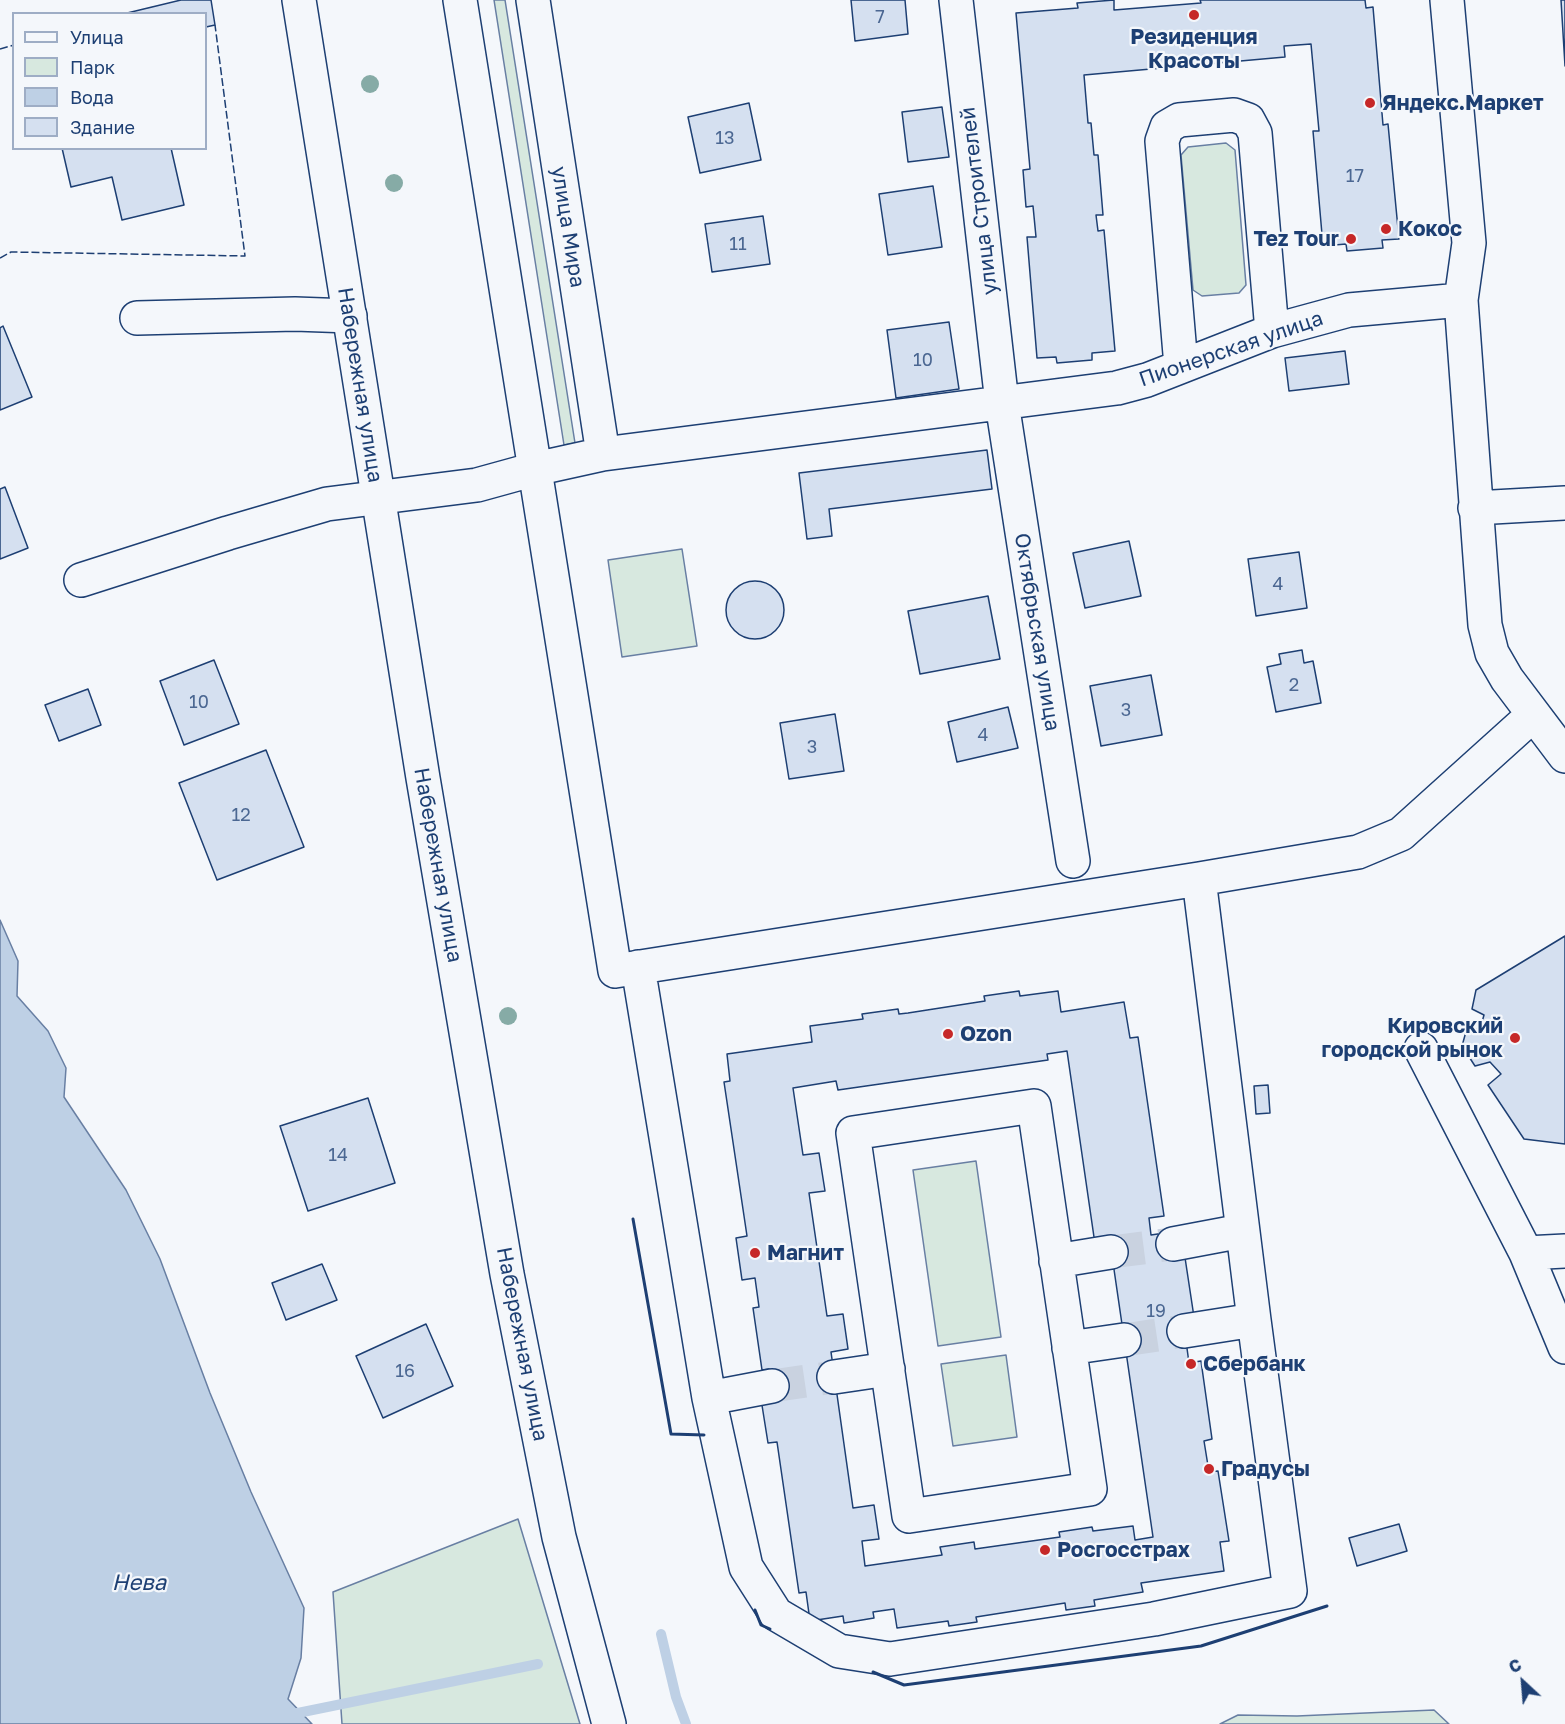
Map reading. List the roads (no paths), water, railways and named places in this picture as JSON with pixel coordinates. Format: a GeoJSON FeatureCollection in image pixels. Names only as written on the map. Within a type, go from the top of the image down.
{"type":"FeatureCollection","features":[{"type":"Feature","properties":{"kind":"street","name":"Набережная улица"},"geometry":{"type":"LineString","coordinates":[[299,0],[378,497],[507,1274],[559,1537],[609,1724]]}},
{"type":"Feature","properties":{"kind":"street"},"geometry":{"type":"LineString","coordinates":[[460,0],[615,971],[1358,852],[1401,834],[1533,715]]}},
{"type":"Feature","properties":{"kind":"street","name":"улица Мира"},"geometry":{"type":"LineString","coordinates":[[533,0],[603,454]]}},
{"type":"Feature","properties":{"kind":"street","name":"улица Строителей"},"geometry":{"type":"LineString","coordinates":[[956,0],[1002,403]]}},
{"type":"Feature","properties":{"kind":"street"},"geometry":{"type":"LineString","coordinates":[[1447,0],[1468,243],[1461,300],[1485,625],[1492,653],[1507,679],[1565,756]]}},
{"type":"Feature","properties":{"kind":"street"},"geometry":{"type":"LineString","coordinates":[[1181,366],[1161,141],[1167,127],[1179,120],[1234,115],[1248,120],[1255,133],[1272,331]]}},
{"type":"Feature","properties":{"kind":"street","name":"Пионерская улица"},"geometry":{"type":"LineString","coordinates":[[81,580],[327,504],[477,485],[603,454],[1117,388],[1148,380],[1272,331],[1349,310],[1461,300]]}},
{"type":"Feature","properties":{"kind":"street"},"geometry":{"type":"LineString","coordinates":[[137,318],[295,314],[350,316]]}},
{"type":"Feature","properties":{"kind":"street","name":"Октябрьская улица"},"geometry":{"type":"LineString","coordinates":[[1002,403],[1073,861]]}},
{"type":"Feature","properties":{"kind":"street"},"geometry":{"type":"LineString","coordinates":[[1475,508],[1565,502]]}},
{"type":"Feature","properties":{"kind":"street"},"geometry":{"type":"LineString","coordinates":[[638,967],[709,1398],[746,1568],[777,1614],[839,1651],[890,1659],[1154,1619],[1290,1591],[1242,1231],[1199,879]]}},
{"type":"Feature","properties":{"kind":"street"},"geometry":{"type":"LineString","coordinates":[[1421,1049],[1526,1253],[1565,1347]]}},
{"type":"Feature","properties":{"kind":"street"},"geometry":{"type":"LineString","coordinates":[[1034,1106],[1056,1261],[1090,1489],[909,1515],[853,1133],[1034,1106]]}},
{"type":"Feature","properties":{"kind":"street"},"geometry":{"type":"LineString","coordinates":[[1173,1244],[1242,1231]]}},
{"type":"Feature","properties":{"kind":"street"},"geometry":{"type":"LineString","coordinates":[[1526,1253],[1565,1251]]}},
{"type":"Feature","properties":{"kind":"street"},"geometry":{"type":"LineString","coordinates":[[1056,1261],[1111,1252]]}},
{"type":"Feature","properties":{"kind":"street"},"geometry":{"type":"LineString","coordinates":[[1184,1331],[1254,1320]]}},
{"type":"Feature","properties":{"kind":"street"},"geometry":{"type":"LineString","coordinates":[[1069,1348],[1124,1340]]}},
{"type":"Feature","properties":{"kind":"street"},"geometry":{"type":"LineString","coordinates":[[834,1377],[888,1369]]}},
{"type":"Feature","properties":{"kind":"street"},"geometry":{"type":"LineString","coordinates":[[709,1398],[772,1386]]}},
{"type":"Feature","properties":{"kind":"water","name":"Нева"},"geometry":{"type":"Polygon","coordinates":[[[0,920],[18,961],[17,996],[48,1031],[66,1068],[64,1097],[126,1190],[160,1259],[210,1393],[251,1492],[304,1608],[301,1658],[288,1699],[312,1724],[0,1724],[0,920]]]}},
{"type":"Feature","properties":{"kind":"waterway"},"geometry":{"type":"LineString","coordinates":[[661,1634],[676,1697],[686,1724]]}},
{"type":"Feature","properties":{"kind":"waterway"},"geometry":{"type":"LineString","coordinates":[[288,1715],[538,1664]]}},
{"type":"Feature","properties":{"kind":"tunnel"},"geometry":{"type":"LineString","coordinates":[[1111,1252],[1173,1244]]}},
{"type":"Feature","properties":{"kind":"tunnel"},"geometry":{"type":"LineString","coordinates":[[1124,1340],[1184,1331]]}},
{"type":"Feature","properties":{"kind":"tunnel"},"geometry":{"type":"LineString","coordinates":[[772,1386],[834,1377]]}},
{"type":"Feature","properties":{"kind":"place","name":"Резиденция Красоты"},"geometry":{"type":"Point","coordinates":[1194,15]}},
{"type":"Feature","properties":{"kind":"place","name":"Яндекс.Маркет"},"geometry":{"type":"Point","coordinates":[1370,103]}},
{"type":"Feature","properties":{"kind":"place","name":"Кокос"},"geometry":{"type":"Point","coordinates":[1386,229]}},
{"type":"Feature","properties":{"kind":"place","name":"Tez Tour"},"geometry":{"type":"Point","coordinates":[1351,239]}},
{"type":"Feature","properties":{"kind":"place","name":"Ozon"},"geometry":{"type":"Point","coordinates":[948,1034]}},
{"type":"Feature","properties":{"kind":"place","name":"Кировский городской рынок"},"geometry":{"type":"Point","coordinates":[1515,1038]}},
{"type":"Feature","properties":{"kind":"place","name":"Магнит"},"geometry":{"type":"Point","coordinates":[755,1253]}},
{"type":"Feature","properties":{"kind":"place","name":"Сбербанк"},"geometry":{"type":"Point","coordinates":[1191,1364]}},
{"type":"Feature","properties":{"kind":"place","name":"Градусы"},"geometry":{"type":"Point","coordinates":[1209,1469]}},
{"type":"Feature","properties":{"kind":"place","name":"Росгосстрах"},"geometry":{"type":"Point","coordinates":[1045,1550]}}]}
